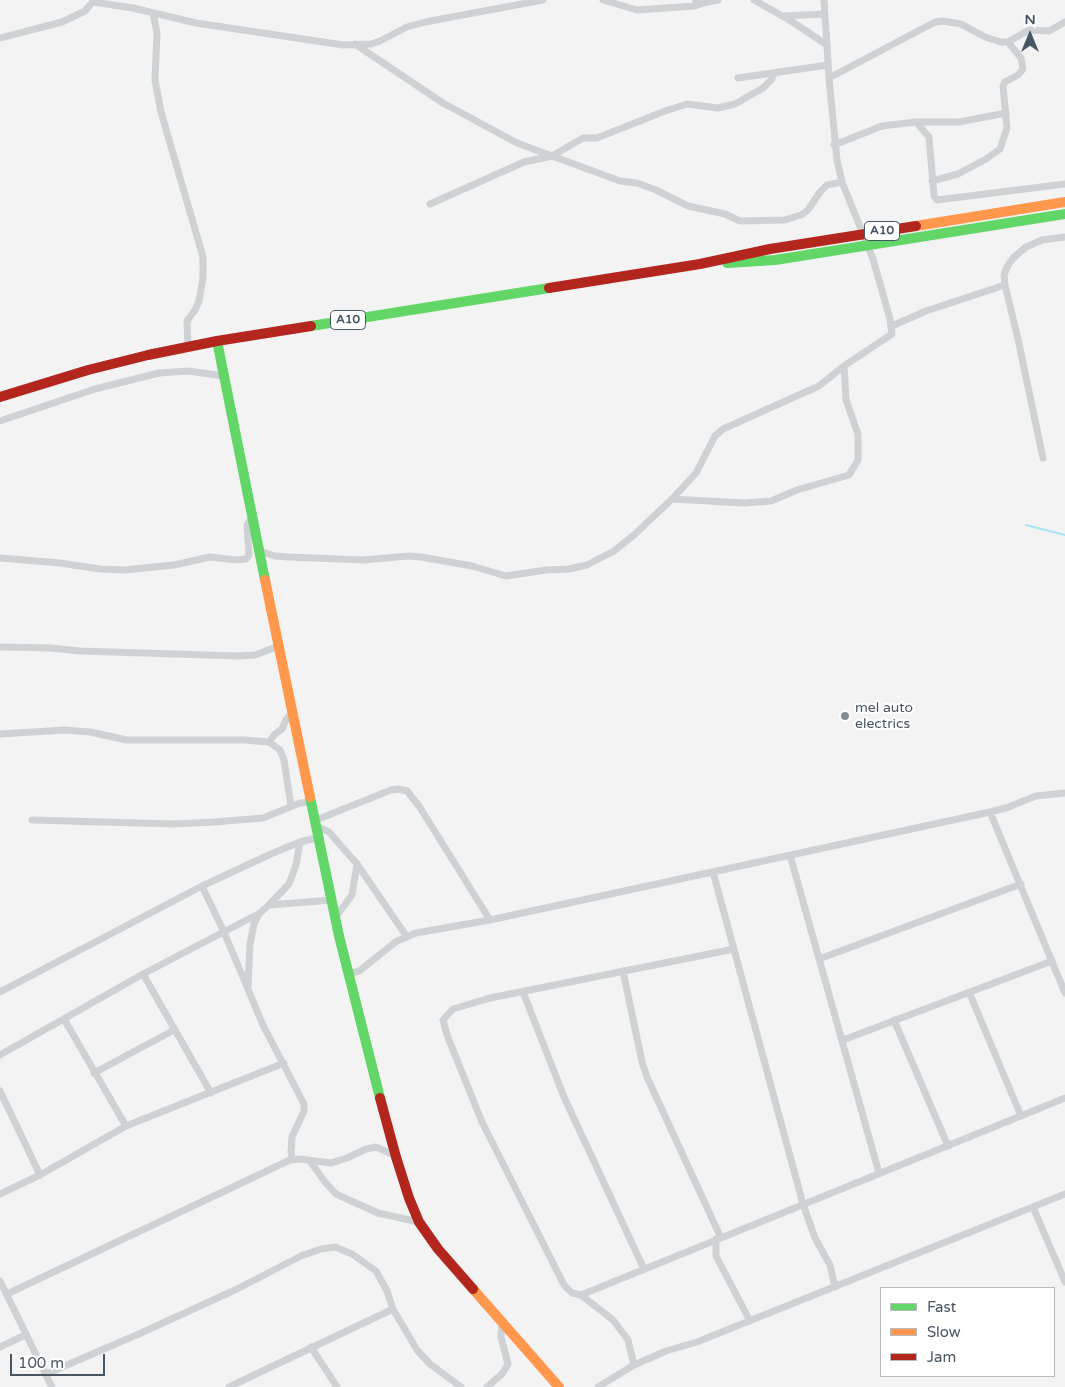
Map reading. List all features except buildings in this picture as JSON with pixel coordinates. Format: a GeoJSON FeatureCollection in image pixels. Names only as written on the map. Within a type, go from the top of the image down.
{"type":"FeatureCollection","features":[{"type":"Feature","properties":{"kind":"main road","name":"A10"},"geometry":{"type":"LineString","coordinates":[[0,397],[65,376],[217,341],[700,264],[762,250],[1065,202]]}},
{"type":"Feature","properties":{"kind":"main road","name":"A10"},"geometry":{"type":"LineString","coordinates":[[700,264],[751,262],[867,246],[1065,214]]}},
{"type":"Feature","properties":{"kind":"main road"},"geometry":{"type":"LineString","coordinates":[[217,341],[335,918],[396,1157],[411,1204],[419,1222],[438,1249],[559,1387]]}},
{"type":"Feature","properties":{"kind":"street"},"geometry":{"type":"LineString","coordinates":[[133,0],[136,9]]}},
{"type":"Feature","properties":{"kind":"street"},"geometry":{"type":"LineString","coordinates":[[0,38],[62,22],[84,11],[93,1],[196,23],[320,43],[343,45],[371,44],[400,30],[425,22],[544,0]]}},
{"type":"Feature","properties":{"kind":"street"},"geometry":{"type":"LineString","coordinates":[[604,0],[637,10],[695,6],[718,0]]}},
{"type":"Feature","properties":{"kind":"street"},"geometry":{"type":"LineString","coordinates":[[696,0],[704,3]]}},
{"type":"Feature","properties":{"kind":"street"},"geometry":{"type":"LineString","coordinates":[[754,0],[791,21],[827,45]]}},
{"type":"Feature","properties":{"kind":"street"},"geometry":{"type":"LineString","coordinates":[[259,551],[275,556],[363,560],[409,556],[421,557],[472,566],[506,576],[546,570],[569,569],[587,564],[614,551],[672,500],[696,473],[715,436],[723,429],[819,386],[844,366],[889,337],[892,334],[892,326],[874,259],[842,182],[834,145],[824,0]]}},
{"type":"Feature","properties":{"kind":"street"},"geometry":{"type":"LineString","coordinates":[[153,13],[157,33],[155,80],[161,112],[203,258],[203,278],[196,310],[187,321],[188,347]]}},
{"type":"Feature","properties":{"kind":"street"},"geometry":{"type":"LineString","coordinates":[[780,16],[825,14]]}},
{"type":"Feature","properties":{"kind":"street"},"geometry":{"type":"LineString","coordinates":[[829,78],[935,22],[943,21],[961,24],[985,37],[1008,42],[1029,30],[1049,31],[1065,22]]}},
{"type":"Feature","properties":{"kind":"street"},"geometry":{"type":"LineString","coordinates":[[932,181],[958,174],[994,154],[1003,142],[1007,128],[1003,86],[1009,79],[1018,75],[1023,69],[1024,64],[1008,42]]}},
{"type":"Feature","properties":{"kind":"street"},"geometry":{"type":"LineString","coordinates":[[355,44],[443,103],[517,143],[620,181],[637,183],[688,206],[724,214],[740,221],[785,220],[801,215],[811,207],[820,192],[827,186],[842,182]]}},
{"type":"Feature","properties":{"kind":"street"},"geometry":{"type":"LineString","coordinates":[[738,78],[828,66]]}},
{"type":"Feature","properties":{"kind":"street"},"geometry":{"type":"LineString","coordinates":[[430,204],[524,162],[552,156],[583,138],[597,138],[665,111],[687,104],[718,108],[735,104],[763,88],[774,74]]}},
{"type":"Feature","properties":{"kind":"street"},"geometry":{"type":"LineString","coordinates":[[834,145],[882,126],[916,122],[959,122],[1006,113]]}},
{"type":"Feature","properties":{"kind":"street"},"geometry":{"type":"LineString","coordinates":[[916,122],[929,137],[934,198],[937,200],[942,201],[1065,184]]}},
{"type":"Feature","properties":{"kind":"street"},"geometry":{"type":"LineString","coordinates":[[1043,458],[1004,275],[1007,267],[1021,250],[1034,242],[1065,237]]}},
{"type":"Feature","properties":{"kind":"street"},"geometry":{"type":"LineString","coordinates":[[892,326],[926,311],[1005,285]]}},
{"type":"Feature","properties":{"kind":"street"},"geometry":{"type":"LineString","coordinates":[[672,500],[771,501],[796,490],[849,476],[858,460],[858,434],[846,400],[844,366]]}},
{"type":"Feature","properties":{"kind":"street"},"geometry":{"type":"LineString","coordinates":[[0,421],[95,389],[160,373],[188,370],[224,376]]}},
{"type":"Feature","properties":{"kind":"street"},"geometry":{"type":"LineString","coordinates":[[0,558],[118,570],[174,564],[210,557],[236,560],[246,559],[249,555],[246,525],[252,517]]}},
{"type":"Feature","properties":{"kind":"street"},"geometry":{"type":"LineString","coordinates":[[0,647],[245,656],[259,654],[279,646]]}},
{"type":"Feature","properties":{"kind":"street"},"geometry":{"type":"LineString","coordinates":[[269,742],[274,734],[282,729],[293,711]]}},
{"type":"Feature","properties":{"kind":"street"},"geometry":{"type":"LineString","coordinates":[[0,734],[65,730],[90,732],[127,740],[245,740],[269,742],[280,750],[284,760],[291,806]]}},
{"type":"Feature","properties":{"kind":"street"},"geometry":{"type":"LineString","coordinates":[[0,992],[202,886],[267,855],[300,842],[318,828],[391,790],[406,791],[419,806],[490,920]]}},
{"type":"Feature","properties":{"kind":"street"},"geometry":{"type":"LineString","coordinates":[[348,974],[359,972],[388,948],[407,936],[425,930],[468,925],[990,812],[1036,796],[1065,793]]}},
{"type":"Feature","properties":{"kind":"street"},"geometry":{"type":"LineString","coordinates":[[32,820],[174,824],[214,822],[264,818],[291,806],[312,802]]}},
{"type":"Feature","properties":{"kind":"street"},"geometry":{"type":"LineString","coordinates":[[990,812],[1065,993]]}},
{"type":"Feature","properties":{"kind":"street"},"geometry":{"type":"LineString","coordinates":[[318,828],[329,832],[357,864],[407,936]]}},
{"type":"Feature","properties":{"kind":"street"},"geometry":{"type":"LineString","coordinates":[[0,1055],[143,974],[260,913],[289,884],[296,866],[300,842]]}},
{"type":"Feature","properties":{"kind":"street"},"geometry":{"type":"LineString","coordinates":[[790,855],[879,1173]]}},
{"type":"Feature","properties":{"kind":"street"},"geometry":{"type":"LineString","coordinates":[[335,918],[352,896],[357,864]]}},
{"type":"Feature","properties":{"kind":"street"},"geometry":{"type":"LineString","coordinates":[[713,872],[803,1204],[816,1238],[830,1265],[835,1286]]}},
{"type":"Feature","properties":{"kind":"street"},"geometry":{"type":"LineString","coordinates":[[819,959],[1020,884]]}},
{"type":"Feature","properties":{"kind":"street"},"geometry":{"type":"LineString","coordinates":[[202,886],[264,1025],[305,1108],[292,1138],[292,1160]]}},
{"type":"Feature","properties":{"kind":"street"},"geometry":{"type":"LineString","coordinates":[[269,905],[332,900]]}},
{"type":"Feature","properties":{"kind":"street"},"geometry":{"type":"LineString","coordinates":[[248,990],[250,944],[254,924],[260,913]]}},
{"type":"Feature","properties":{"kind":"street"},"geometry":{"type":"LineString","coordinates":[[634,1365],[628,1340],[613,1320],[582,1295],[572,1293],[564,1285],[482,1122],[447,1035],[443,1020],[452,1009],[490,998],[734,949]]}},
{"type":"Feature","properties":{"kind":"street"},"geometry":{"type":"LineString","coordinates":[[843,1040],[1052,961]]}},
{"type":"Feature","properties":{"kind":"street"},"geometry":{"type":"LineString","coordinates":[[623,971],[647,1078],[718,1239],[716,1256],[750,1321]]}},
{"type":"Feature","properties":{"kind":"street"},"geometry":{"type":"LineString","coordinates":[[143,974],[211,1093]]}},
{"type":"Feature","properties":{"kind":"street"},"geometry":{"type":"LineString","coordinates":[[523,992],[564,1097],[644,1270]]}},
{"type":"Feature","properties":{"kind":"street"},"geometry":{"type":"LineString","coordinates":[[969,992],[1021,1116]]}},
{"type":"Feature","properties":{"kind":"street"},"geometry":{"type":"LineString","coordinates":[[64,1019],[126,1126]]}},
{"type":"Feature","properties":{"kind":"street"},"geometry":{"type":"LineString","coordinates":[[894,1020],[948,1146]]}},
{"type":"Feature","properties":{"kind":"street"},"geometry":{"type":"LineString","coordinates":[[94,1073],[174,1030]]}},
{"type":"Feature","properties":{"kind":"street"},"geometry":{"type":"LineString","coordinates":[[0,1194],[40,1175],[126,1126],[284,1063]]}},
{"type":"Feature","properties":{"kind":"street"},"geometry":{"type":"LineString","coordinates":[[0,1092],[40,1175]]}},
{"type":"Feature","properties":{"kind":"street"},"geometry":{"type":"LineString","coordinates":[[582,1295],[1065,1098]]}},
{"type":"Feature","properties":{"kind":"street"},"geometry":{"type":"LineString","coordinates":[[7,1294],[292,1160],[325,1164],[336,1163],[366,1149],[376,1147],[396,1157]]}},
{"type":"Feature","properties":{"kind":"street"},"geometry":{"type":"LineString","coordinates":[[310,1161],[336,1194],[378,1213],[419,1222]]}},
{"type":"Feature","properties":{"kind":"street"},"geometry":{"type":"LineString","coordinates":[[598,1387],[634,1365],[666,1351],[697,1342],[1065,1194]]}},
{"type":"Feature","properties":{"kind":"street"},"geometry":{"type":"LineString","coordinates":[[1033,1207],[1065,1282]]}},
{"type":"Feature","properties":{"kind":"street"},"geometry":{"type":"LineString","coordinates":[[46,1374],[211,1301],[301,1256],[327,1247],[343,1250],[372,1266],[381,1278],[393,1309],[423,1357],[461,1387]]}},
{"type":"Feature","properties":{"kind":"street"},"geometry":{"type":"LineString","coordinates":[[0,1281],[52,1387]]}},
{"type":"Feature","properties":{"kind":"street"},"geometry":{"type":"LineString","coordinates":[[229,1387],[393,1309]]}},
{"type":"Feature","properties":{"kind":"street"},"geometry":{"type":"LineString","coordinates":[[487,1387],[502,1374],[508,1364],[501,1337],[502,1321]]}},
{"type":"Feature","properties":{"kind":"street"},"geometry":{"type":"LineString","coordinates":[[0,1347],[25,1335]]}},
{"type":"Feature","properties":{"kind":"street"},"geometry":{"type":"LineString","coordinates":[[311,1347],[337,1387]]}},
{"type":"Feature","properties":{"kind":"waterway"},"geometry":{"type":"LineString","coordinates":[[1026,525],[1065,535]]}},
{"type":"Feature","properties":{"kind":"traffic: fast"},"geometry":{"type":"LineString","coordinates":[[727,263],[775,260],[1065,214]]}},
{"type":"Feature","properties":{"kind":"traffic: fast"},"geometry":{"type":"LineString","coordinates":[[311,326],[549,288]]}},
{"type":"Feature","properties":{"kind":"traffic: fast"},"geometry":{"type":"LineString","coordinates":[[217,341],[265,580]]}},
{"type":"Feature","properties":{"kind":"traffic: fast"},"geometry":{"type":"LineString","coordinates":[[310,797],[339,936],[380,1098]]}},
{"type":"Feature","properties":{"kind":"traffic: slow"},"geometry":{"type":"LineString","coordinates":[[916,226],[1065,202]]}},
{"type":"Feature","properties":{"kind":"traffic: slow"},"geometry":{"type":"LineString","coordinates":[[265,580],[310,797]]}},
{"type":"Feature","properties":{"kind":"traffic: slow"},"geometry":{"type":"LineString","coordinates":[[473,1289],[559,1387]]}},
{"type":"Feature","properties":{"kind":"traffic: jam"},"geometry":{"type":"LineString","coordinates":[[549,288],[700,264],[770,249],[916,226]]}},
{"type":"Feature","properties":{"kind":"traffic: jam"},"geometry":{"type":"LineString","coordinates":[[0,397],[88,370],[148,355],[217,341],[311,326]]}},
{"type":"Feature","properties":{"kind":"traffic: jam"},"geometry":{"type":"LineString","coordinates":[[380,1098],[396,1157],[419,1222],[438,1249],[473,1289]]}},
{"type":"Feature","properties":{"kind":"place","name":"mel auto electrics"},"geometry":{"type":"Point","coordinates":[845,716]}}]}
